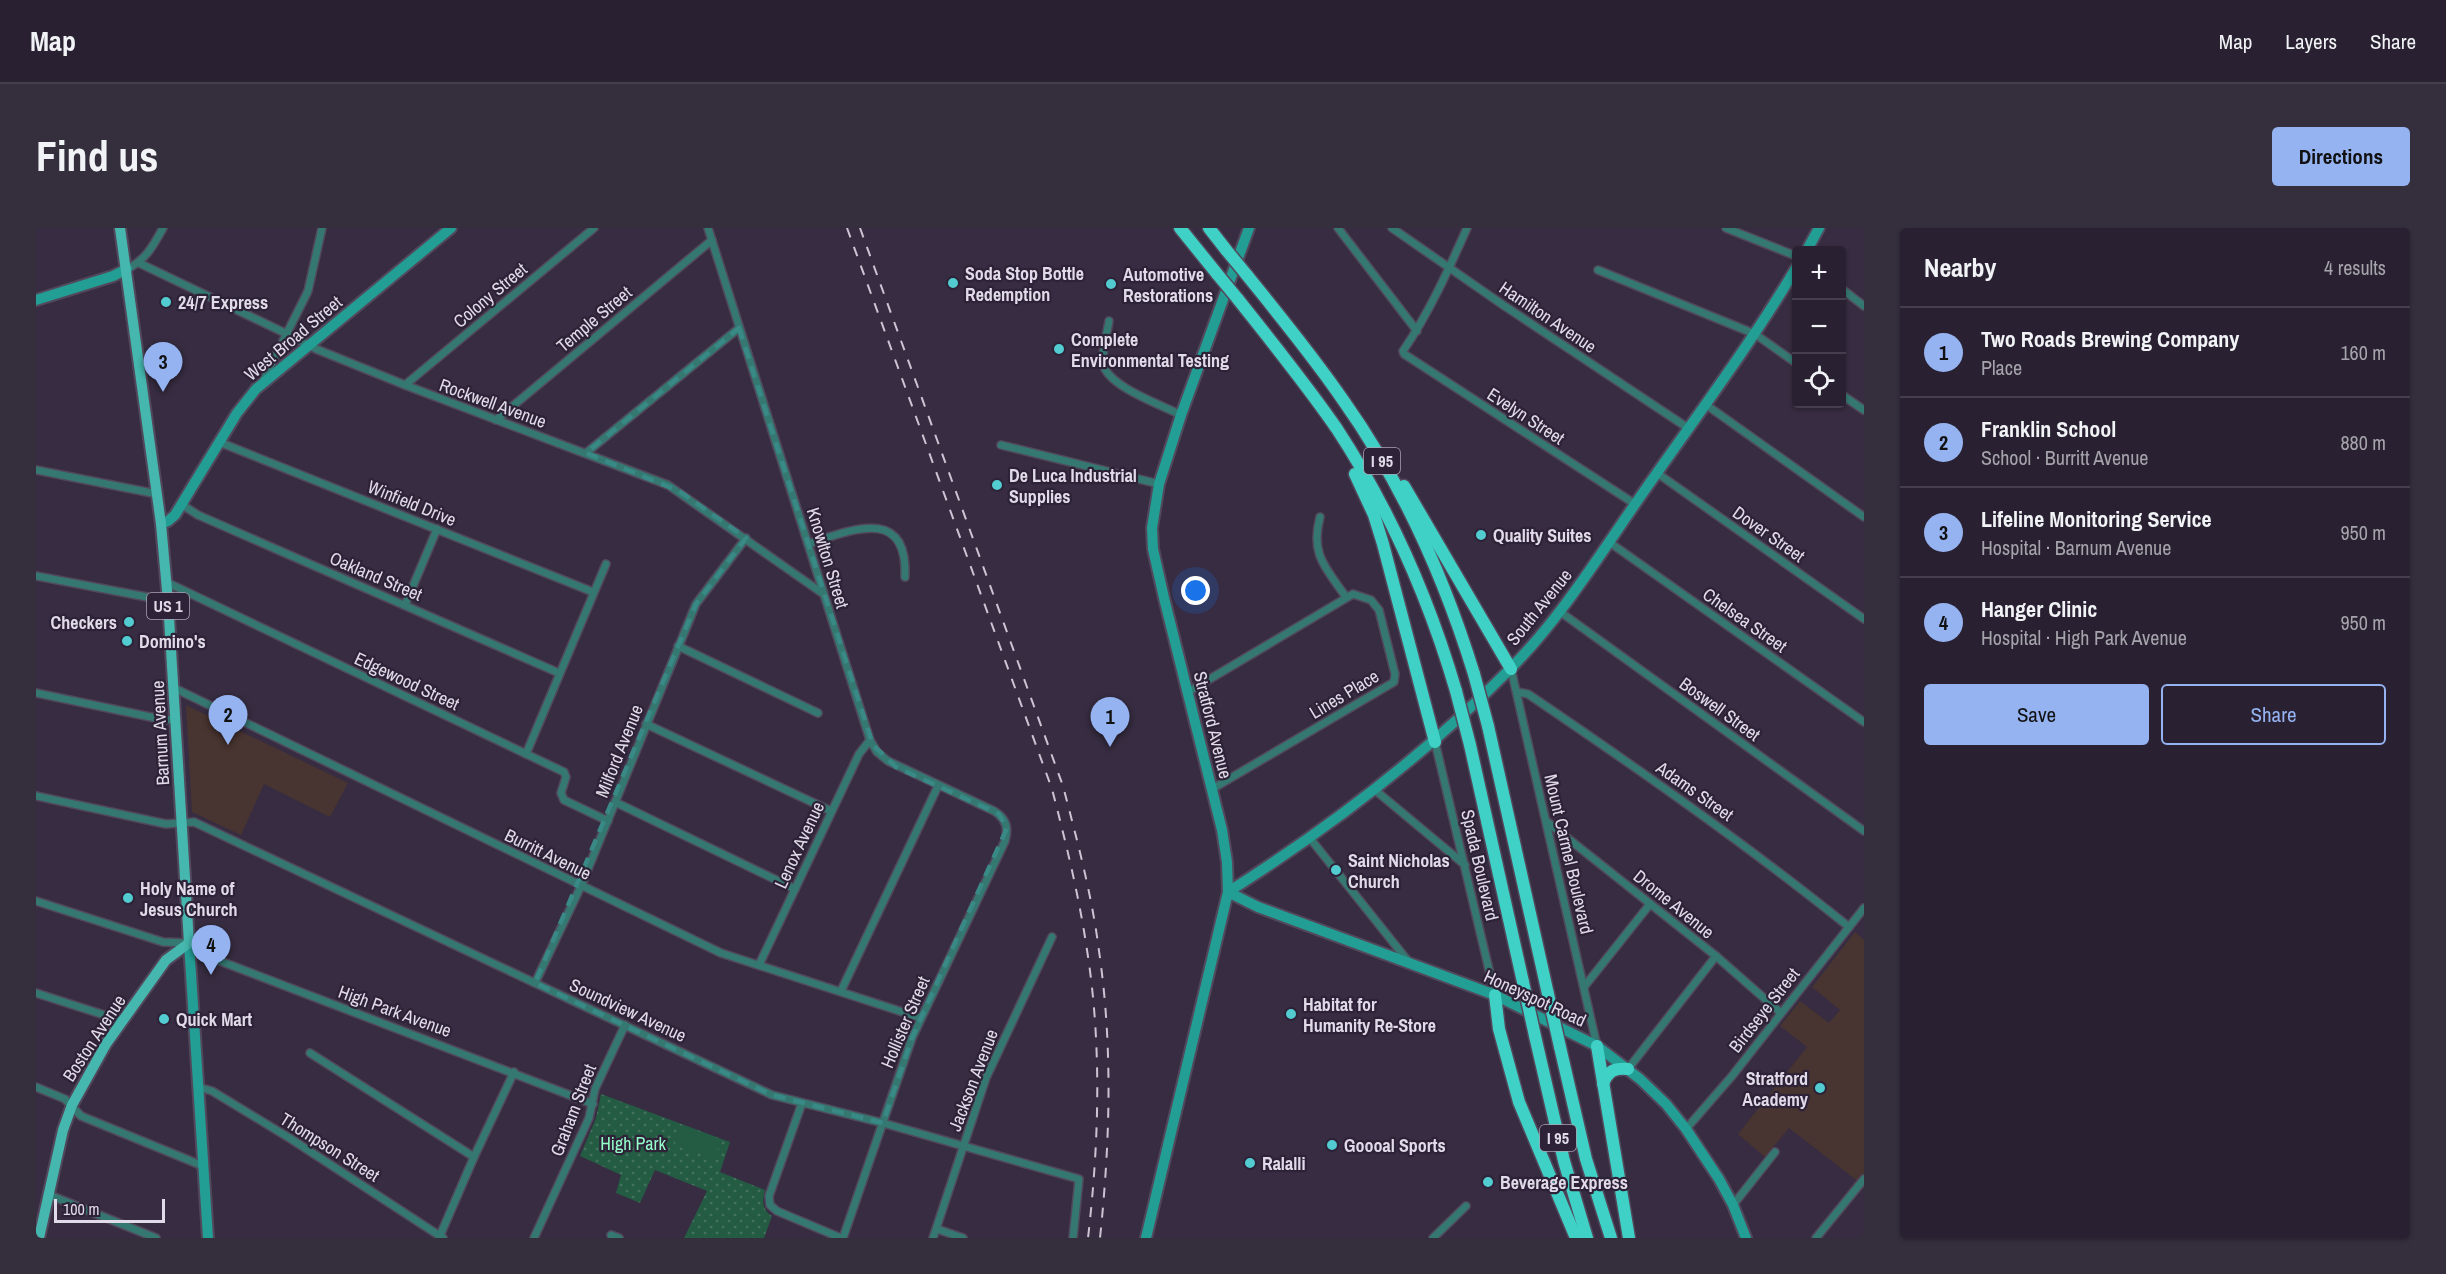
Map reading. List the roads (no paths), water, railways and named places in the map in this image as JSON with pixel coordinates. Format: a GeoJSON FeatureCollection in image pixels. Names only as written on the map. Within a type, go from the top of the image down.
{"type":"FeatureCollection","features":[{"type":"Feature","properties":{"kind":"highway","name":"I 95"},"geometry":{"type":"LineString","coordinates":[[1180,228],[1322,408],[1367,479],[1402,546],[1434,624],[1456,691],[1470,745],[1564,1161],[1587,1238]]}},
{"type":"Feature","properties":{"kind":"highway","name":"I 95"},"geometry":{"type":"LineString","coordinates":[[1209,228],[1311,355],[1375,448],[1420,532],[1450,602],[1474,674],[1488,726],[1586,1159],[1611,1238]]}},
{"type":"Feature","properties":{"kind":"highway"},"geometry":{"type":"LineString","coordinates":[[1344,401],[1385,455],[1511,669]]}},
{"type":"Feature","properties":{"kind":"highway"},"geometry":{"type":"LineString","coordinates":[[1322,408],[1374,515],[1435,741]]}},
{"type":"Feature","properties":{"kind":"highway"},"geometry":{"type":"LineString","coordinates":[[1495,995],[1499,1029],[1518,1102],[1576,1238]]}},
{"type":"Feature","properties":{"kind":"highway"},"geometry":{"type":"LineString","coordinates":[[1597,1046],[1629,1238]]}},
{"type":"Feature","properties":{"kind":"highway"},"geometry":{"type":"LineString","coordinates":[[1603,1084],[1611,1071],[1617,1068],[1628,1069]]}},
{"type":"Feature","properties":{"kind":"main road","name":"Barnum Avenue"},"geometry":{"type":"LineString","coordinates":[[120,228],[161,524],[168,601],[208,1238]]}},
{"type":"Feature","properties":{"kind":"main road","name":"West Broad Street"},"geometry":{"type":"LineString","coordinates":[[161,524],[171,520],[237,413],[261,385],[451,228]]}},
{"type":"Feature","properties":{"kind":"main road","name":"Stratford Avenue"},"geometry":{"type":"LineString","coordinates":[[1146,1238],[1228,892],[1226,852],[1153,549],[1152,520],[1159,484],[1181,415],[1249,228]]}},
{"type":"Feature","properties":{"kind":"main road"},"geometry":{"type":"LineString","coordinates":[[1809,246],[1819,228]]}},
{"type":"Feature","properties":{"kind":"main road"},"geometry":{"type":"LineString","coordinates":[[36,300],[113,276],[127,269]]}},
{"type":"Feature","properties":{"kind":"main road","name":"South Avenue"},"geometry":{"type":"LineString","coordinates":[[1228,892],[1375,790],[1435,741],[1511,669],[1559,611],[1609,543],[1755,334],[1792,276]]}},
{"type":"Feature","properties":{"kind":"main road","name":"Honeyspot Road"},"geometry":{"type":"LineString","coordinates":[[1228,892],[1249,904],[1413,967],[1495,995],[1597,1046],[1628,1069],[1665,1104],[1686,1129],[1718,1177],[1733,1205],[1746,1238]]}},
{"type":"Feature","properties":{"kind":"main road","name":"Boston Avenue"},"geometry":{"type":"LineString","coordinates":[[39,1238],[38,1224],[72,1105],[91,1069],[168,958],[189,943]]}},
{"type":"Feature","properties":{"kind":"street"},"geometry":{"type":"LineString","coordinates":[[127,269],[148,255],[163,228]]}},
{"type":"Feature","properties":{"kind":"street"},"geometry":{"type":"LineString","coordinates":[[261,385],[308,291],[322,228]]}},
{"type":"Feature","properties":{"kind":"street","name":"Colony Street"},"geometry":{"type":"LineString","coordinates":[[405,385],[594,228]]}},
{"type":"Feature","properties":{"kind":"street","name":"Knowlton Street"},"geometry":{"type":"LineString","coordinates":[[708,228],[870,740],[877,752],[888,761],[994,811],[1002,817],[1006,824]]}},
{"type":"Feature","properties":{"kind":"street"},"geometry":{"type":"LineString","coordinates":[[1338,228],[1417,331],[1467,228]]}},
{"type":"Feature","properties":{"kind":"street","name":"Hamilton Avenue"},"geometry":{"type":"LineString","coordinates":[[1392,228],[1689,428]]}},
{"type":"Feature","properties":{"kind":"street"},"geometry":{"type":"LineString","coordinates":[[1726,228],[1792,254]]}},
{"type":"Feature","properties":{"kind":"street","name":"Temple Street"},"geometry":{"type":"LineString","coordinates":[[496,420],[712,240]]}},
{"type":"Feature","properties":{"kind":"street","name":"Rockwell Avenue"},"geometry":{"type":"LineString","coordinates":[[139,263],[308,346],[679,490],[822,593]]}},
{"type":"Feature","properties":{"kind":"street"},"geometry":{"type":"LineString","coordinates":[[1598,270],[1755,334],[1792,360]]}},
{"type":"Feature","properties":{"kind":"street"},"geometry":{"type":"LineString","coordinates":[[1846,292],[1864,306]]}},
{"type":"Feature","properties":{"kind":"street"},"geometry":{"type":"LineString","coordinates":[[1109,321],[1103,365],[1109,376],[1119,384],[1181,415]]}},
{"type":"Feature","properties":{"kind":"street"},"geometry":{"type":"LineString","coordinates":[[586,453],[739,328]]}},
{"type":"Feature","properties":{"kind":"street","name":"Evelyn Street"},"geometry":{"type":"LineString","coordinates":[[1417,331],[1402,351],[1635,504]]}},
{"type":"Feature","properties":{"kind":"street"},"geometry":{"type":"LineString","coordinates":[[1846,398],[1864,410]]}},
{"type":"Feature","properties":{"kind":"street"},"geometry":{"type":"LineString","coordinates":[[1705,404],[1864,517]]}},
{"type":"Feature","properties":{"kind":"street","name":"Winfield Drive"},"geometry":{"type":"LineString","coordinates":[[219,442],[593,592]]}},
{"type":"Feature","properties":{"kind":"street"},"geometry":{"type":"LineString","coordinates":[[1001,445],[1159,484]]}},
{"type":"Feature","properties":{"kind":"street"},"geometry":{"type":"LineString","coordinates":[[36,470],[157,494]]}},
{"type":"Feature","properties":{"kind":"street","name":"Dover Street"},"geometry":{"type":"LineString","coordinates":[[1657,473],[1864,619]]}},
{"type":"Feature","properties":{"kind":"street","name":"Oakland Street"},"geometry":{"type":"LineString","coordinates":[[181,504],[198,515],[559,673]]}},
{"type":"Feature","properties":{"kind":"street"},"geometry":{"type":"LineString","coordinates":[[1188,692],[1285,636],[1346,597],[1322,562],[1316,548],[1316,533],[1320,518]]}},
{"type":"Feature","properties":{"kind":"street"},"geometry":{"type":"LineString","coordinates":[[808,544],[854,529],[871,527],[884,530],[893,536],[905,554],[905,577]]}},
{"type":"Feature","properties":{"kind":"street"},"geometry":{"type":"LineString","coordinates":[[405,605],[437,529]]}},
{"type":"Feature","properties":{"kind":"street","name":"Milford Avenue"},"geometry":{"type":"LineString","coordinates":[[535,983],[581,886],[696,604],[746,538]]}},
{"type":"Feature","properties":{"kind":"street","name":"Chelsea Street"},"geometry":{"type":"LineString","coordinates":[[1609,543],[1864,722]]}},
{"type":"Feature","properties":{"kind":"street"},"geometry":{"type":"LineString","coordinates":[[526,754],[606,564]]}},
{"type":"Feature","properties":{"kind":"street"},"geometry":{"type":"LineString","coordinates":[[36,576],[168,601]]}},
{"type":"Feature","properties":{"kind":"street","name":"Edgewood Street"},"geometry":{"type":"LineString","coordinates":[[166,582],[565,773],[566,780],[561,793],[564,800],[608,821]]}},
{"type":"Feature","properties":{"kind":"street","name":"Lines Place"},"geometry":{"type":"LineString","coordinates":[[1212,789],[1394,682],[1395,674],[1379,610],[1371,600],[1361,595],[1353,594],[1346,597]]}},
{"type":"Feature","properties":{"kind":"street","name":"Boswell Street"},"geometry":{"type":"LineString","coordinates":[[1559,611],[1864,831]]}},
{"type":"Feature","properties":{"kind":"street"},"geometry":{"type":"LineString","coordinates":[[678,646],[818,713]]}},
{"type":"Feature","properties":{"kind":"street","name":"Mount Carmel Boulevard"},"geometry":{"type":"LineString","coordinates":[[1511,669],[1597,1046]]}},
{"type":"Feature","properties":{"kind":"street","name":"Burritt Avenue"},"geometry":{"type":"LineString","coordinates":[[174,688],[721,953],[921,1018]]}},
{"type":"Feature","properties":{"kind":"street","name":"Adams Street"},"geometry":{"type":"LineString","coordinates":[[1517,692],[1528,694],[1668,790],[1762,858],[1849,927]]}},
{"type":"Feature","properties":{"kind":"street"},"geometry":{"type":"LineString","coordinates":[[36,693],[165,720],[175,719]]}},
{"type":"Feature","properties":{"kind":"street"},"geometry":{"type":"LineString","coordinates":[[646,724],[831,811]]}},
{"type":"Feature","properties":{"kind":"street","name":"Lenox Avenue"},"geometry":{"type":"LineString","coordinates":[[759,965],[859,754],[870,740]]}},
{"type":"Feature","properties":{"kind":"street","name":"Spada Boulevard"},"geometry":{"type":"LineString","coordinates":[[1435,741],[1495,995]]}},
{"type":"Feature","properties":{"kind":"street"},"geometry":{"type":"LineString","coordinates":[[841,991],[938,786]]}},
{"type":"Feature","properties":{"kind":"street"},"geometry":{"type":"LineString","coordinates":[[1375,790],[1466,866]]}},
{"type":"Feature","properties":{"kind":"street","name":"Soundview Avenue"},"geometry":{"type":"LineString","coordinates":[[36,796],[166,824],[194,822],[772,1095],[883,1123],[963,1148],[1079,1179],[1073,1238]]}},
{"type":"Feature","properties":{"kind":"street"},"geometry":{"type":"LineString","coordinates":[[615,802],[795,889]]}},
{"type":"Feature","properties":{"kind":"street","name":"Drome Avenue"},"geometry":{"type":"LineString","coordinates":[[1546,821],[1716,956],[1781,1013]]}},
{"type":"Feature","properties":{"kind":"street","name":"Hollister Street"},"geometry":{"type":"LineString","coordinates":[[842,1238],[904,1060],[921,1018],[1005,841],[1008,831],[1006,824]]}},
{"type":"Feature","properties":{"kind":"street"},"geometry":{"type":"LineString","coordinates":[[1309,837],[1413,967]]}},
{"type":"Feature","properties":{"kind":"street"},"geometry":{"type":"LineString","coordinates":[[36,901],[163,942],[189,943]]}},
{"type":"Feature","properties":{"kind":"street"},"geometry":{"type":"LineString","coordinates":[[1584,987],[1650,904]]}},
{"type":"Feature","properties":{"kind":"street","name":"Birdseye Street"},"geometry":{"type":"LineString","coordinates":[[1686,1129],[1696,1120],[1864,908]]}},
{"type":"Feature","properties":{"kind":"street","name":"Jackson Avenue"},"geometry":{"type":"LineString","coordinates":[[933,1238],[986,1078],[1052,937]]}},
{"type":"Feature","properties":{"kind":"street","name":"High Park Avenue"},"geometry":{"type":"LineString","coordinates":[[189,943],[207,956],[514,1072],[592,1104]]}},
{"type":"Feature","properties":{"kind":"street"},"geometry":{"type":"LineString","coordinates":[[1628,1069],[1716,956]]}},
{"type":"Feature","properties":{"kind":"street"},"geometry":{"type":"LineString","coordinates":[[36,993],[123,1021]]}},
{"type":"Feature","properties":{"kind":"street","name":"Graham Street"},"geometry":{"type":"LineString","coordinates":[[534,1238],[589,1118],[595,1089],[625,1025]]}},
{"type":"Feature","properties":{"kind":"street"},"geometry":{"type":"LineString","coordinates":[[310,1053],[474,1157]]}},
{"type":"Feature","properties":{"kind":"street"},"geometry":{"type":"LineString","coordinates":[[441,1237],[474,1157],[514,1072]]}},
{"type":"Feature","properties":{"kind":"street"},"geometry":{"type":"LineString","coordinates":[[36,1087],[59,1096],[72,1105],[81,1116],[203,1166]]}},
{"type":"Feature","properties":{"kind":"street","name":"Thompson Street"},"geometry":{"type":"LineString","coordinates":[[198,1087],[212,1091],[291,1138],[441,1237]]}},
{"type":"Feature","properties":{"kind":"street"},"geometry":{"type":"LineString","coordinates":[[802,1103],[769,1196],[770,1205],[777,1211],[842,1238]]}},
{"type":"Feature","properties":{"kind":"street"},"geometry":{"type":"LineString","coordinates":[[1733,1205],[1775,1152]]}},
{"type":"Feature","properties":{"kind":"street"},"geometry":{"type":"LineString","coordinates":[[1816,1238],[1864,1179]]}},
{"type":"Feature","properties":{"kind":"street"},"geometry":{"type":"LineString","coordinates":[[47,1194],[156,1238]]}},
{"type":"Feature","properties":{"kind":"street"},"geometry":{"type":"LineString","coordinates":[[1433,1238],[1466,1206]]}},
{"type":"Feature","properties":{"kind":"street"},"geometry":{"type":"LineString","coordinates":[[937,1229],[963,1238]]}},
{"type":"Feature","properties":{"kind":"street"},"geometry":{"type":"LineString","coordinates":[[611,1235],[619,1238]]}},
{"type":"Feature","properties":{"kind":"railway"},"geometry":{"type":"LineString","coordinates":[[847,228],[1052,789],[1067,849],[1084,930],[1092,986],[1097,1058],[1095,1166],[1088,1238]]}},
{"type":"Feature","properties":{"kind":"railway"},"geometry":{"type":"LineString","coordinates":[[860,228],[1063,786],[1084,868],[1099,951],[1108,1059],[1108,1130],[1100,1238]]}},
{"type":"Feature","properties":{"kind":"place","name":"Soda Stop Bottle Redemption"},"geometry":{"type":"Point","coordinates":[953,283]}},
{"type":"Feature","properties":{"kind":"place","name":"Automotive Restorations"},"geometry":{"type":"Point","coordinates":[1111,284]}},
{"type":"Feature","properties":{"kind":"place","name":"24/7 Express"},"geometry":{"type":"Point","coordinates":[166,302]}},
{"type":"Feature","properties":{"kind":"place","name":"Complete Environmental Testing"},"geometry":{"type":"Point","coordinates":[1059,349]}},
{"type":"Feature","properties":{"kind":"place","name":"Lifeline Monitoring Service"},"geometry":{"type":"Point","coordinates":[163,392]}},
{"type":"Feature","properties":{"kind":"place","name":"De Luca Industrial Supplies"},"geometry":{"type":"Point","coordinates":[997,485]}},
{"type":"Feature","properties":{"kind":"place","name":"Quality Suites"},"geometry":{"type":"Point","coordinates":[1481,535]}},
{"type":"Feature","properties":{"kind":"place","name":"Checkers"},"geometry":{"type":"Point","coordinates":[129,622]}},
{"type":"Feature","properties":{"kind":"place","name":"Domino's"},"geometry":{"type":"Point","coordinates":[127,641]}},
{"type":"Feature","properties":{"kind":"place","name":"Franklin School"},"geometry":{"type":"Point","coordinates":[228,745]}},
{"type":"Feature","properties":{"kind":"place","name":"Two Roads Brewing Company"},"geometry":{"type":"Point","coordinates":[1110,747]}},
{"type":"Feature","properties":{"kind":"place","name":"Saint Nicholas Church"},"geometry":{"type":"Point","coordinates":[1336,870]}},
{"type":"Feature","properties":{"kind":"place","name":"Holy Name of Jesus Church"},"geometry":{"type":"Point","coordinates":[128,898]}},
{"type":"Feature","properties":{"kind":"place","name":"Hanger Clinic"},"geometry":{"type":"Point","coordinates":[211,975]}},
{"type":"Feature","properties":{"kind":"place","name":"Habitat for Humanity Re-Store"},"geometry":{"type":"Point","coordinates":[1291,1014]}},
{"type":"Feature","properties":{"kind":"place","name":"Quick Mart"},"geometry":{"type":"Point","coordinates":[164,1019]}},
{"type":"Feature","properties":{"kind":"place","name":"Stratford Academy"},"geometry":{"type":"Point","coordinates":[1820,1088]}},
{"type":"Feature","properties":{"kind":"place","name":"Goooal Sports"},"geometry":{"type":"Point","coordinates":[1332,1145]}},
{"type":"Feature","properties":{"kind":"place","name":"Ralalli"},"geometry":{"type":"Point","coordinates":[1250,1163]}},
{"type":"Feature","properties":{"kind":"place","name":"Beverage Express"},"geometry":{"type":"Point","coordinates":[1488,1182]}},
{"type":"Feature","properties":{"kind":"park label","name":"High Park"},"geometry":{"type":"Point","coordinates":[633,1143]}}]}
